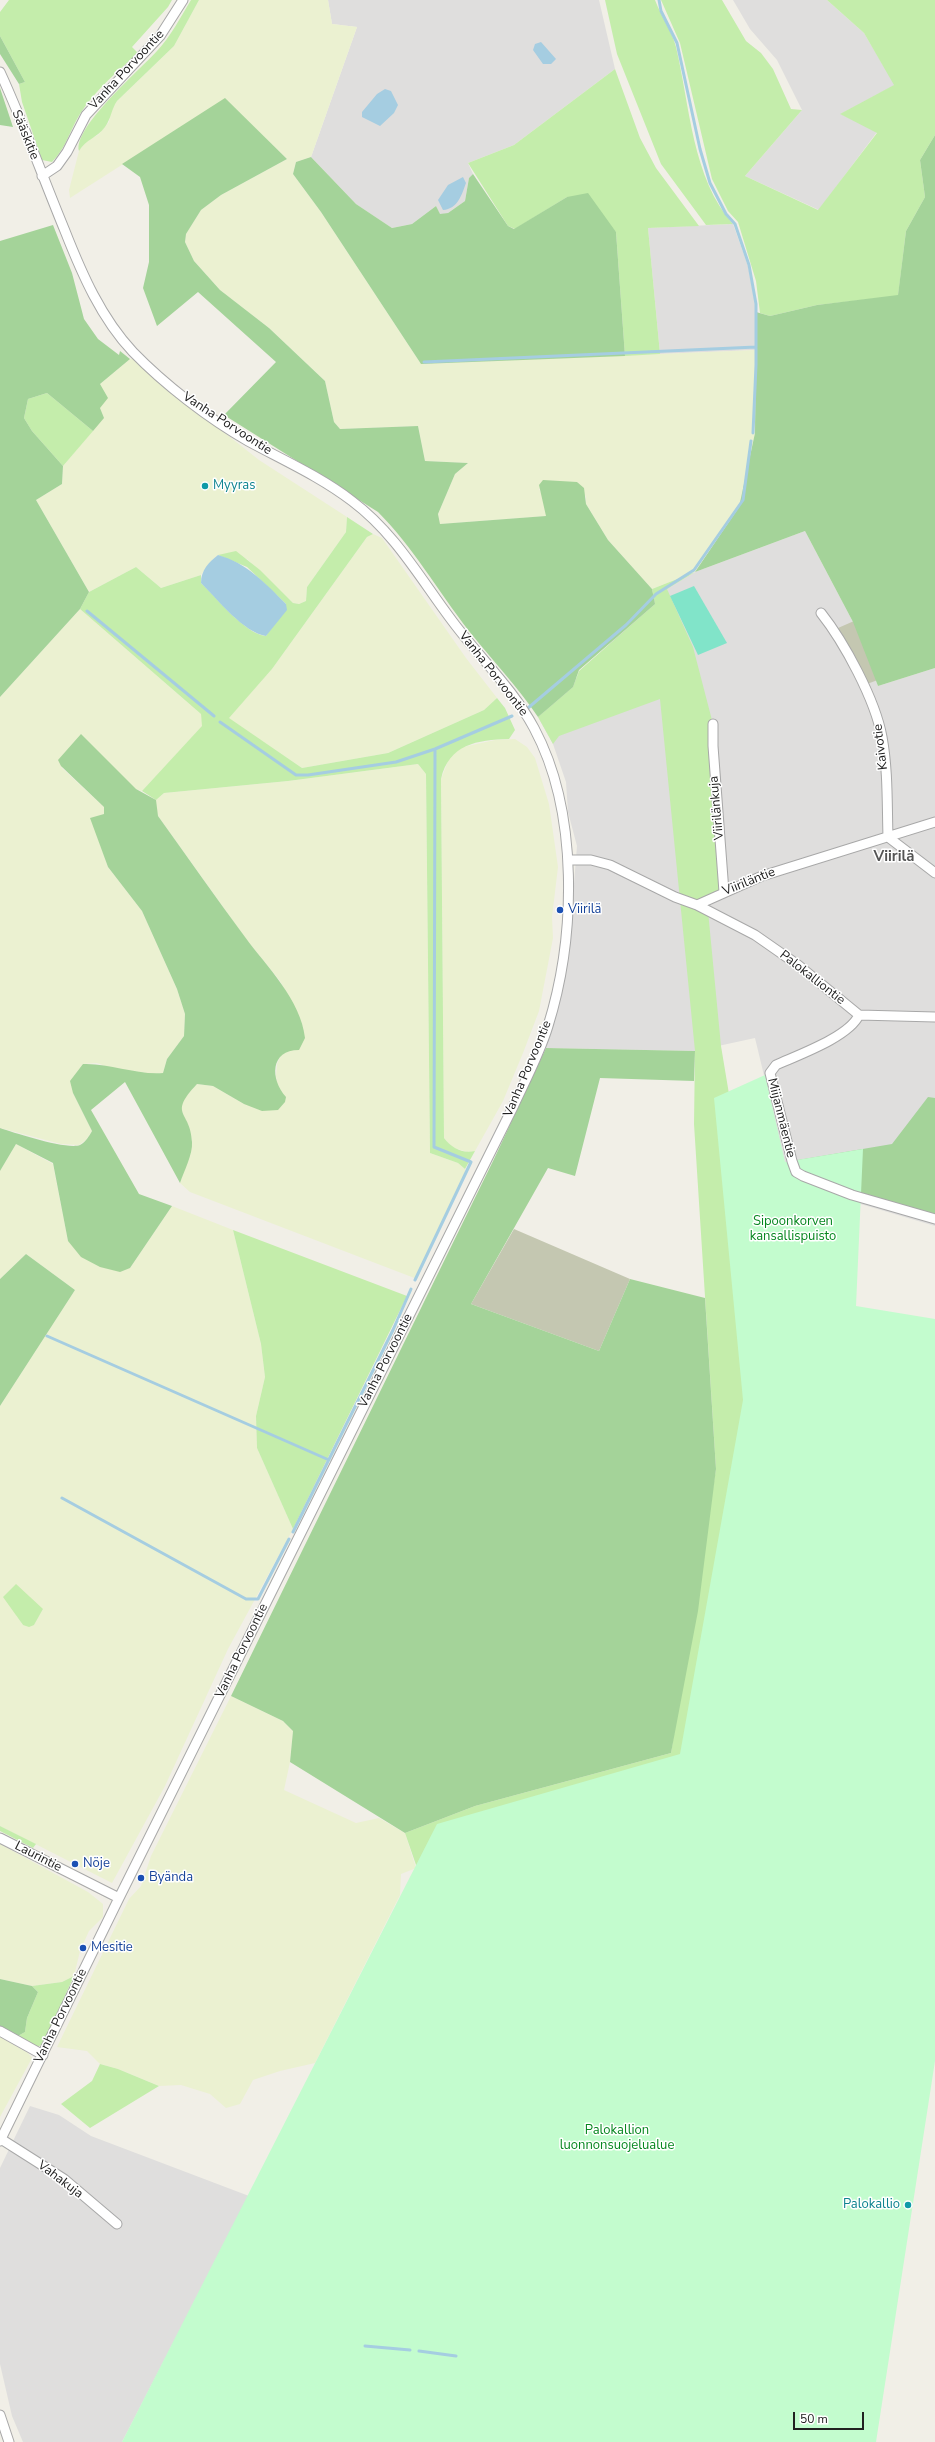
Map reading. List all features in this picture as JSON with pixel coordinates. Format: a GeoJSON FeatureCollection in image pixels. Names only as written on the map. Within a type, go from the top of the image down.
{"type":"FeatureCollection","features":[{"type":"Feature","properties":{"kind":"street","name":"Vanha Porvoontie"},"geometry":{"type":"LineString","coordinates":[[0,2140],[468,1198],[531,1067],[548,1027],[561,967],[567,912],[568,860],[561,808],[545,753],[534,728],[516,700],[455,625],[395,540],[373,517],[350,499],[244,438],[171,387],[132,350],[96,300],[80,269],[42,176],[57,166],[67,152],[86,115],[160,36],[184,0]]}},
{"type":"Feature","properties":{"kind":"street","name":"Sääskitie"},"geometry":{"type":"LineString","coordinates":[[0,72],[42,176]]}},
{"type":"Feature","properties":{"kind":"street","name":"Kaivotie"},"geometry":{"type":"LineString","coordinates":[[820,612],[834,630],[877,714],[882,738],[888,837]]}},
{"type":"Feature","properties":{"kind":"street","name":"Viirilänkuja"},"geometry":{"type":"LineString","coordinates":[[713,724],[714,762],[724,892]]}},
{"type":"Feature","properties":{"kind":"street","name":"Viiriläntie"},"geometry":{"type":"LineString","coordinates":[[697,905],[762,876],[935,822]]}},
{"type":"Feature","properties":{"kind":"street"},"geometry":{"type":"LineString","coordinates":[[888,837],[935,873]]}},
{"type":"Feature","properties":{"kind":"street"},"geometry":{"type":"LineString","coordinates":[[568,860],[591,860],[610,865],[675,897],[697,905]]}},
{"type":"Feature","properties":{"kind":"street","name":"Palokalliontie"},"geometry":{"type":"LineString","coordinates":[[697,905],[762,939],[798,965],[859,1015]]}},
{"type":"Feature","properties":{"kind":"street"},"geometry":{"type":"LineString","coordinates":[[859,1015],[935,1017]]}},
{"type":"Feature","properties":{"kind":"street","name":"Miijanmäentie"},"geometry":{"type":"LineString","coordinates":[[859,1015],[856,1022],[845,1031],[776,1065],[770,1073],[796,1172],[852,1195],[935,1219]]}},
{"type":"Feature","properties":{"kind":"street","name":"Laurintie"},"geometry":{"type":"LineString","coordinates":[[0,1838],[119,1898]]}},
{"type":"Feature","properties":{"kind":"street"},"geometry":{"type":"LineString","coordinates":[[0,2032],[43,2056]]}},
{"type":"Feature","properties":{"kind":"street","name":"Vahakuja"},"geometry":{"type":"LineString","coordinates":[[0,2140],[64,2179],[117,2224]]}},
{"type":"Feature","properties":{"kind":"street"},"geometry":{"type":"LineString","coordinates":[[0,2415],[9,2442]]}},
{"type":"Feature","properties":{"kind":"shaded area"},"geometry":{"type":"Polygon","coordinates":[[[199,0],[328,0],[332,24],[357,27],[311,157],[296,162],[293,174],[321,212],[421,364],[755,350],[755,433],[739,507],[695,572],[652,589],[608,540],[586,504],[586,497],[577,482],[566,482],[539,489],[544,498],[547,516],[440,524],[438,514],[455,474],[468,463],[425,461],[418,426],[340,429],[334,422],[325,381],[269,328],[221,291],[194,261],[185,242],[186,234],[201,210],[221,195],[287,159],[225,99],[70,198],[69,190],[79,151],[84,142],[98,135],[109,122],[111,110],[117,101],[174,46],[199,0]]]}},
{"type":"Feature","properties":{"kind":"shaded area"},"geometry":{"type":"Polygon","coordinates":[[[328,0],[599,0],[615,69],[514,145],[468,163],[473,174],[469,178],[465,201],[448,213],[440,215],[436,206],[412,224],[392,228],[356,204],[311,157],[357,27],[332,24],[328,0]]]}},
{"type":"Feature","properties":{"kind":"shaded area"},"geometry":{"type":"Polygon","coordinates":[[[733,0],[827,0],[864,33],[895,85],[841,114],[877,132],[819,210],[745,176],[802,110],[777,60],[750,29],[733,0]]]}},
{"type":"Feature","properties":{"kind":"shaded area"},"geometry":{"type":"Polygon","coordinates":[[[733,224],[748,266],[755,304],[755,350],[660,354],[648,228],[733,224]]]}},
{"type":"Feature","properties":{"kind":"shaded area"},"geometry":{"type":"Polygon","coordinates":[[[130,359],[134,359],[149,373],[259,460],[347,517],[346,532],[307,587],[306,601],[299,604],[293,603],[247,559],[218,555],[212,560],[201,575],[161,588],[136,567],[89,592],[36,500],[62,484],[63,466],[103,418],[100,408],[100,384],[130,359]]]}},
{"type":"Feature","properties":{"kind":"shaded area"},"geometry":{"type":"Polygon","coordinates":[[[805,531],[853,622],[878,686],[935,668],[935,1226],[847,1200],[787,1171],[755,1038],[695,1051],[546,1048],[568,959],[577,846],[568,812],[566,782],[553,744],[538,717],[658,594],[695,572],[805,531]]]}},
{"type":"Feature","properties":{"kind":"shaded area"},"geometry":{"type":"Polygon","coordinates":[[[373,534],[382,538],[466,658],[497,698],[484,710],[388,753],[302,768],[228,718],[272,669],[367,537],[373,534]]]}},
{"type":"Feature","properties":{"kind":"shaded area"},"geometry":{"type":"Polygon","coordinates":[[[909,597],[934,659],[867,684],[838,628],[909,597]]]}},
{"type":"Feature","properties":{"kind":"shaded area"},"geometry":{"type":"Polygon","coordinates":[[[80,609],[201,714],[203,726],[142,791],[61,767],[104,807],[105,814],[91,818],[108,867],[142,911],[177,989],[185,1014],[184,1036],[167,1059],[163,1073],[153,1074],[111,1068],[97,1063],[83,1064],[73,1093],[92,1131],[86,1140],[79,1145],[61,1144],[0,1128],[0,697],[80,609]]]}},
{"type":"Feature","properties":{"kind":"shaded area"},"geometry":{"type":"Polygon","coordinates":[[[515,739],[527,747],[535,758],[549,804],[558,867],[552,917],[553,938],[539,1011],[523,1053],[503,1101],[475,1151],[468,1152],[453,1148],[444,1138],[441,779],[450,756],[463,747],[495,740],[515,739]]]}},
{"type":"Feature","properties":{"kind":"shaded area"},"geometry":{"type":"Polygon","coordinates":[[[418,764],[426,774],[430,1153],[458,1163],[465,1169],[465,1176],[417,1279],[190,1192],[180,1183],[192,1142],[181,1108],[183,1099],[197,1084],[213,1086],[244,1104],[278,1088],[276,1076],[277,1064],[282,1053],[304,1033],[292,1003],[280,981],[246,939],[158,816],[156,800],[164,793],[288,781],[418,764]]]}},
{"type":"Feature","properties":{"kind":"shaded area"},"geometry":{"type":"Polygon","coordinates":[[[16,1144],[53,1164],[68,1241],[130,1268],[172,1206],[233,1230],[261,1344],[265,1377],[256,1416],[257,1448],[293,1529],[228,1649],[165,1786],[112,1883],[0,1826],[0,1406],[75,1290],[26,1254],[0,1279],[0,1171],[16,1144]],[[43,1609],[16,1615],[23,1625],[34,1625],[43,1609]]]}},
{"type":"Feature","properties":{"kind":"shaded area"},"geometry":{"type":"Polygon","coordinates":[[[514,1229],[630,1279],[599,1351],[471,1304],[514,1229]]]}},
{"type":"Feature","properties":{"kind":"shaded area"},"geometry":{"type":"Polygon","coordinates":[[[231,1696],[283,1721],[293,1731],[290,1762],[284,1790],[356,1823],[379,1818],[405,1833],[416,1868],[401,1874],[400,1895],[315,2063],[280,2071],[253,2080],[240,2104],[226,2108],[210,2094],[181,2085],[159,2086],[118,2069],[100,2064],[87,2051],[57,2047],[129,1899],[141,1886],[151,1856],[231,1696]]]}},
{"type":"Feature","properties":{"kind":"shaded area"},"geometry":{"type":"Polygon","coordinates":[[[0,1844],[88,1892],[103,1904],[103,1917],[89,1931],[80,1951],[74,1976],[62,1982],[32,1986],[0,1979],[0,1844]]]}},
{"type":"Feature","properties":{"kind":"shaded area"},"geometry":{"type":"Polygon","coordinates":[[[0,2037],[28,2053],[32,2058],[0,2117],[0,2037]]]}},
{"type":"Feature","properties":{"kind":"shaded area"},"geometry":{"type":"Polygon","coordinates":[[[30,2106],[59,2115],[91,2136],[249,2196],[122,2442],[23,2442],[12,2416],[0,2364],[0,2168],[30,2106]]]}},
{"type":"Feature","properties":{"kind":"green space"},"geometry":{"type":"Polygon","coordinates":[[[9,0],[172,0],[168,7],[132,47],[138,53],[92,97],[86,105],[76,120],[61,151],[52,162],[42,160],[22,102],[19,84],[25,82],[0,36],[0,12],[9,0]]]}},
{"type":"Feature","properties":{"kind":"green space"},"geometry":{"type":"Polygon","coordinates":[[[191,0],[199,0],[174,46],[117,101],[109,121],[102,131],[85,144],[79,151],[80,141],[86,128],[110,99],[167,39],[191,0]]]}},
{"type":"Feature","properties":{"kind":"green space"},"geometry":{"type":"Polygon","coordinates":[[[605,0],[655,0],[672,35],[676,47],[689,117],[701,163],[719,206],[733,224],[706,225],[661,164],[617,54],[605,0]]]}},
{"type":"Feature","properties":{"kind":"green space"},"geometry":{"type":"Polygon","coordinates":[[[661,0],[722,0],[746,41],[761,53],[773,69],[791,109],[802,110],[745,176],[818,210],[877,133],[840,114],[894,85],[864,33],[827,0],[935,0],[935,135],[920,160],[925,197],[906,231],[898,296],[817,305],[770,316],[760,313],[756,281],[738,222],[728,211],[712,179],[680,43],[661,0]]]}},
{"type":"Feature","properties":{"kind":"green space"},"geometry":{"type":"Polygon","coordinates":[[[0,36],[25,82],[19,84],[0,54],[0,36]]]}},
{"type":"Feature","properties":{"kind":"green space"},"geometry":{"type":"Polygon","coordinates":[[[615,69],[640,138],[656,168],[699,226],[648,228],[660,354],[625,356],[616,232],[567,197],[515,229],[508,226],[468,163],[514,145],[615,69]]]}},
{"type":"Feature","properties":{"kind":"green space"},"geometry":{"type":"Polygon","coordinates":[[[0,88],[13,127],[0,125],[0,88]]]}},
{"type":"Feature","properties":{"kind":"green space"},"geometry":{"type":"Polygon","coordinates":[[[225,98],[287,159],[221,195],[201,210],[186,234],[185,242],[194,261],[220,290],[269,328],[325,381],[334,422],[340,429],[418,426],[425,461],[468,463],[455,474],[438,514],[440,524],[546,516],[539,485],[543,480],[577,482],[584,488],[586,504],[608,540],[652,589],[655,604],[579,670],[573,687],[538,717],[469,631],[414,554],[378,512],[224,415],[276,362],[198,292],[157,326],[143,288],[149,262],[149,205],[140,177],[122,164],[225,98]]]}},
{"type":"Feature","properties":{"kind":"green space"},"geometry":{"type":"Polygon","coordinates":[[[935,135],[935,668],[878,686],[853,622],[805,531],[695,572],[739,507],[755,433],[756,312],[770,316],[817,305],[898,295],[906,231],[925,197],[920,160],[935,135]]]}},
{"type":"Feature","properties":{"kind":"green space"},"geometry":{"type":"Polygon","coordinates":[[[311,157],[356,204],[392,228],[412,224],[436,206],[440,214],[448,213],[465,201],[469,178],[473,174],[508,226],[514,229],[567,197],[588,193],[616,232],[625,356],[421,364],[321,212],[293,174],[296,162],[311,157]]]}},
{"type":"Feature","properties":{"kind":"green space"},"geometry":{"type":"Polygon","coordinates":[[[53,225],[72,273],[84,319],[98,339],[119,355],[120,351],[130,359],[100,384],[108,398],[100,408],[104,418],[93,431],[47,393],[28,399],[24,418],[32,431],[63,466],[62,484],[36,500],[89,592],[80,609],[0,697],[0,241],[53,225]]]}},
{"type":"Feature","properties":{"kind":"green space"},"geometry":{"type":"Polygon","coordinates":[[[47,393],[93,431],[63,466],[32,431],[24,418],[28,399],[47,393]]]}},
{"type":"Feature","properties":{"kind":"green space"},"geometry":{"type":"Polygon","coordinates":[[[347,517],[373,534],[367,537],[272,669],[229,718],[302,768],[388,753],[484,710],[497,698],[505,708],[515,730],[509,739],[486,741],[466,746],[450,758],[441,779],[444,1138],[450,1145],[462,1151],[475,1151],[465,1169],[458,1163],[430,1153],[426,774],[418,764],[288,781],[164,793],[156,800],[142,791],[202,726],[201,714],[80,609],[89,592],[136,567],[161,588],[201,575],[201,583],[240,622],[258,634],[266,636],[286,604],[247,567],[218,555],[236,551],[260,570],[293,603],[299,604],[306,601],[307,587],[346,532],[347,517]]]}},
{"type":"Feature","properties":{"kind":"green space"},"geometry":{"type":"Polygon","coordinates":[[[695,572],[667,589],[693,647],[713,724],[724,892],[697,905],[708,911],[721,1046],[738,1148],[770,1540],[615,2442],[405,1833],[475,1806],[671,1753],[716,1469],[694,1124],[695,1051],[660,699],[559,736],[553,744],[538,717],[573,687],[579,671],[655,604],[652,589],[695,572]]]}},
{"type":"Feature","properties":{"kind":"green space"},"geometry":{"type":"Polygon","coordinates":[[[694,586],[727,643],[698,655],[670,596],[694,586]]]}},
{"type":"Feature","properties":{"kind":"green space"},"geometry":{"type":"Polygon","coordinates":[[[81,734],[136,789],[156,800],[158,816],[234,922],[282,984],[297,1010],[305,1038],[299,1050],[289,1051],[282,1055],[278,1060],[275,1074],[277,1082],[286,1097],[285,1102],[278,1110],[262,1111],[244,1104],[213,1086],[197,1084],[188,1094],[183,1102],[182,1108],[191,1132],[192,1147],[190,1157],[180,1183],[125,1082],[91,1110],[139,1194],[172,1206],[130,1268],[120,1272],[100,1267],[81,1257],[68,1241],[53,1163],[16,1144],[0,1171],[0,1128],[64,1145],[80,1145],[87,1139],[92,1131],[73,1093],[70,1081],[83,1064],[103,1065],[143,1072],[163,1073],[167,1059],[184,1036],[185,1014],[177,989],[142,911],[108,867],[90,818],[104,814],[104,807],[61,766],[58,760],[81,734]]]}},
{"type":"Feature","properties":{"kind":"green space"},"geometry":{"type":"Polygon","coordinates":[[[546,1048],[695,1051],[694,1081],[600,1078],[575,1176],[548,1168],[471,1304],[599,1351],[630,1279],[705,1298],[716,1469],[698,1611],[671,1753],[475,1806],[405,1833],[290,1762],[293,1731],[283,1721],[231,1696],[494,1159],[546,1048]]]}},
{"type":"Feature","properties":{"kind":"green space","name":"Palokallion luonnonsuojelualue"},"geometry":{"type":"Polygon","coordinates":[[[765,1075],[785,1162],[863,1149],[856,1306],[935,1319],[935,2061],[876,2442],[122,2442],[437,1824],[680,1754],[743,1400],[714,1098],[765,1075]]]}},
{"type":"Feature","properties":{"kind":"green space"},"geometry":{"type":"Polygon","coordinates":[[[928,1097],[935,1098],[935,1219],[852,1195],[792,1161],[892,1144],[928,1097]]]}},
{"type":"Feature","properties":{"kind":"green space"},"geometry":{"type":"Polygon","coordinates":[[[233,1230],[407,1296],[293,1529],[257,1448],[256,1416],[265,1377],[261,1344],[233,1230]]]}},
{"type":"Feature","properties":{"kind":"green space"},"geometry":{"type":"Polygon","coordinates":[[[26,1254],[75,1290],[0,1406],[0,1279],[26,1254]]]}},
{"type":"Feature","properties":{"kind":"green space"},"geometry":{"type":"Polygon","coordinates":[[[16,1584],[43,1609],[34,1625],[29,1627],[23,1625],[3,1597],[16,1584]]]}},
{"type":"Feature","properties":{"kind":"green space"},"geometry":{"type":"Polygon","coordinates":[[[0,1826],[36,1844],[33,1848],[0,1831],[0,1826]]]}},
{"type":"Feature","properties":{"kind":"green space"},"geometry":{"type":"Polygon","coordinates":[[[74,1976],[43,2044],[36,2048],[18,2036],[25,2032],[27,2018],[38,1992],[32,1986],[62,1982],[74,1976]]]}},
{"type":"Feature","properties":{"kind":"green space"},"geometry":{"type":"Polygon","coordinates":[[[0,1979],[32,1986],[38,1992],[27,2018],[25,2032],[18,2036],[0,2028],[0,1979]]]}},
{"type":"Feature","properties":{"kind":"green space"},"geometry":{"type":"Polygon","coordinates":[[[100,2064],[118,2069],[159,2086],[90,2128],[61,2104],[92,2081],[100,2064]]]}},
{"type":"Feature","properties":{"kind":"water"},"geometry":{"type":"Polygon","coordinates":[[[541,42],[556,59],[551,64],[543,64],[533,50],[535,44],[541,42]]]}},
{"type":"Feature","properties":{"kind":"water"},"geometry":{"type":"Polygon","coordinates":[[[385,89],[391,91],[398,105],[394,113],[380,126],[362,117],[362,112],[377,94],[385,89]]]}},
{"type":"Feature","properties":{"kind":"water"},"geometry":{"type":"Polygon","coordinates":[[[463,177],[466,183],[459,200],[452,207],[443,210],[438,200],[448,185],[463,177]]]}},
{"type":"Feature","properties":{"kind":"water"},"geometry":{"type":"Polygon","coordinates":[[[218,555],[247,568],[263,581],[286,604],[287,610],[266,636],[258,634],[240,622],[201,583],[202,574],[206,567],[218,555]]]}},
{"type":"Feature","properties":{"kind":"waterway"},"geometry":{"type":"LineString","coordinates":[[659,0],[661,11],[677,43],[700,149],[710,183],[726,214],[735,224],[749,265],[756,304],[756,365],[753,433]]}},
{"type":"Feature","properties":{"kind":"waterway"},"geometry":{"type":"LineString","coordinates":[[424,362],[756,347]]}},
{"type":"Feature","properties":{"kind":"waterway"},"geometry":{"type":"LineString","coordinates":[[528,708],[626,625],[656,594],[694,570],[743,500],[751,441]]}},
{"type":"Feature","properties":{"kind":"waterway"},"geometry":{"type":"LineString","coordinates":[[87,611],[214,716]]}},
{"type":"Feature","properties":{"kind":"waterway"},"geometry":{"type":"LineString","coordinates":[[220,722],[296,775],[308,775],[396,762],[435,749],[512,716]]}},
{"type":"Feature","properties":{"kind":"waterway"},"geometry":{"type":"LineString","coordinates":[[415,1280],[471,1162],[434,1147],[435,749]]}},
{"type":"Feature","properties":{"kind":"waterway"},"geometry":{"type":"LineString","coordinates":[[293,1532],[393,1330],[411,1289]]}},
{"type":"Feature","properties":{"kind":"waterway"},"geometry":{"type":"LineString","coordinates":[[47,1336],[329,1460]]}},
{"type":"Feature","properties":{"kind":"waterway"},"geometry":{"type":"LineString","coordinates":[[62,1498],[246,1599],[258,1599],[289,1539]]}},
{"type":"Feature","properties":{"kind":"waterway"},"geometry":{"type":"LineString","coordinates":[[365,2346],[410,2350]]}},
{"type":"Feature","properties":{"kind":"waterway"},"geometry":{"type":"LineString","coordinates":[[419,2351],[456,2356]]}},
{"type":"Feature","properties":{"kind":"place","name":"Myyras"},"geometry":{"type":"Point","coordinates":[205,486]}},
{"type":"Feature","properties":{"kind":"place","name":"Viirilä"},"geometry":{"type":"Point","coordinates":[560,910]}},
{"type":"Feature","properties":{"kind":"place","name":"Nöje"},"geometry":{"type":"Point","coordinates":[75,1864]}},
{"type":"Feature","properties":{"kind":"place","name":"Byända"},"geometry":{"type":"Point","coordinates":[141,1878]}},
{"type":"Feature","properties":{"kind":"place","name":"Mesitie"},"geometry":{"type":"Point","coordinates":[83,1948]}},
{"type":"Feature","properties":{"kind":"place","name":"Palokallio"},"geometry":{"type":"Point","coordinates":[908,2205]}},
{"type":"Feature","properties":{"kind":"district","name":"Viirilä"},"geometry":{"type":"Point","coordinates":[894,857]}},
{"type":"Feature","properties":{"kind":"park label","name":"Sipoonkorven kansallispuisto"},"geometry":{"type":"Point","coordinates":[793,1230]}}]}
